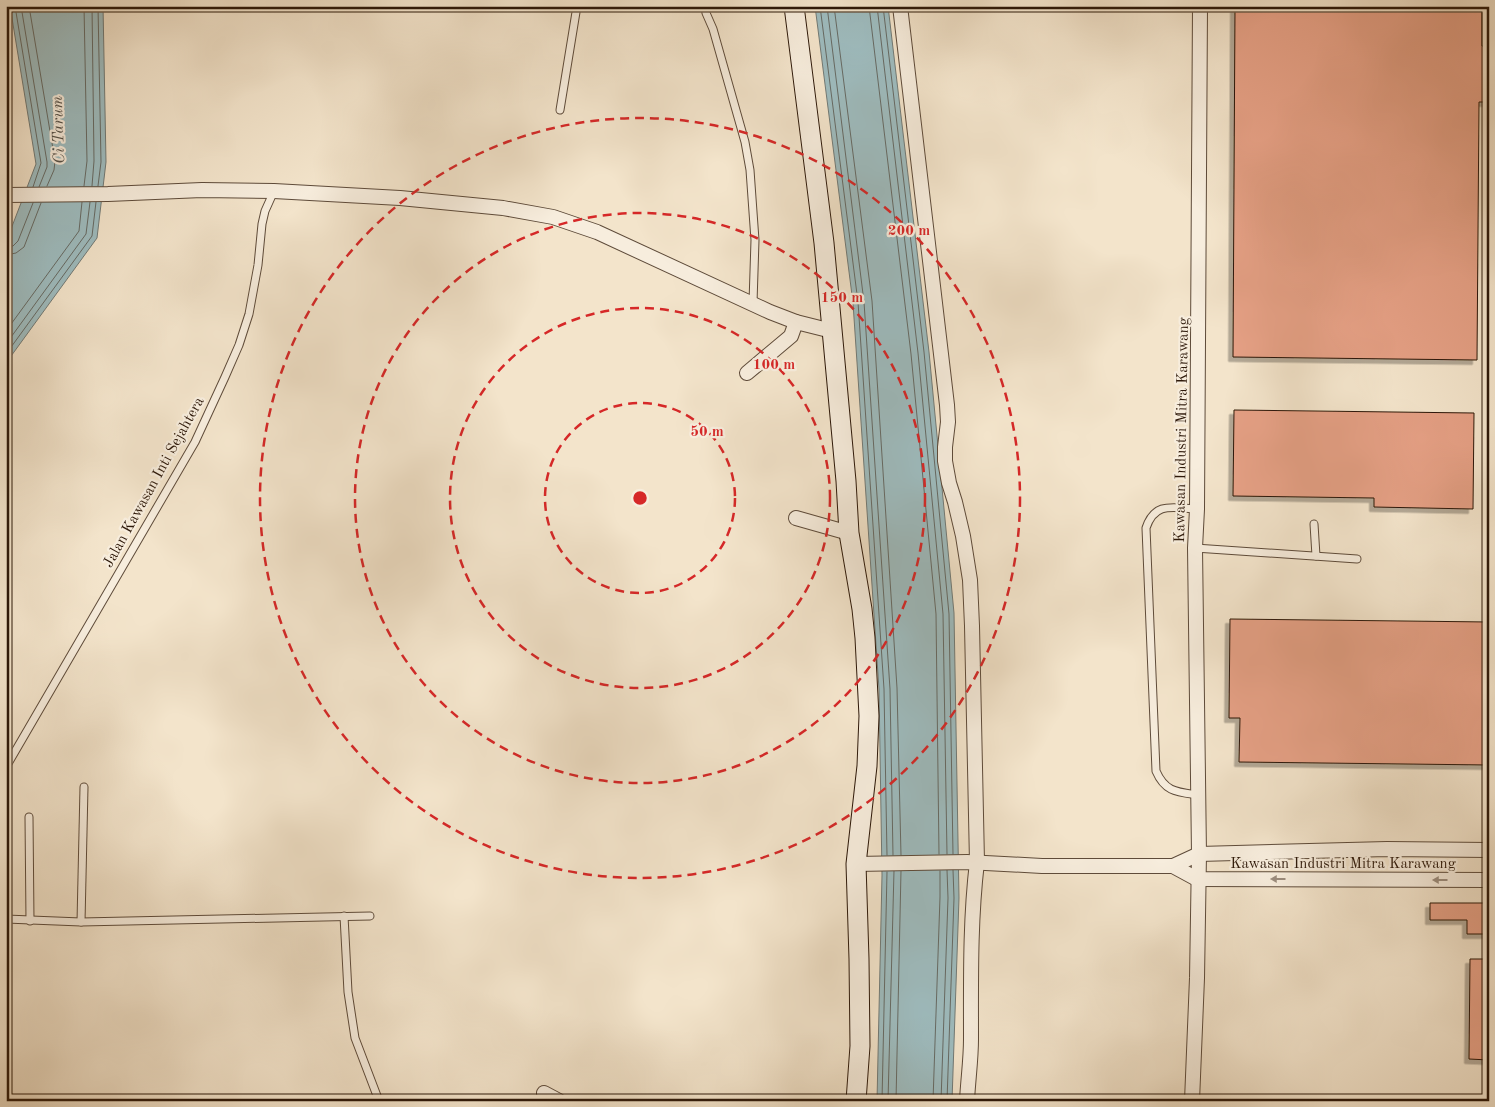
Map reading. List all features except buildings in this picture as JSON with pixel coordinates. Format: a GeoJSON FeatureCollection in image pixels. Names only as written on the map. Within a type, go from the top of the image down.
{"type":"FeatureCollection","features":[{"type":"Feature","properties":{"kind":"street"},"geometry":{"type":"LineString","coordinates":[[794,6],[824,243],[849,533],[862,610],[868,716],[867,766],[856,864],[860,959],[860,1046],[856,1101]]}},
{"type":"Feature","properties":{"kind":"street"},"geometry":{"type":"LineString","coordinates":[[900,6],[947,405],[945,461],[963,536],[970,580],[972,626],[973,894],[971,1041],[967,1101]]}},
{"type":"Feature","properties":{"kind":"street","name":"Kawasan Industri Mitra Karawang"},"geometry":{"type":"LineString","coordinates":[[1192,1101],[1197,978],[1198,854],[1195,548],[1197,509],[1200,6]]}},
{"type":"Feature","properties":{"kind":"street"},"geometry":{"type":"LineString","coordinates":[[9,194],[108,194],[202,190],[274,191],[409,198],[504,208],[553,218],[597,232],[770,312],[796,322],[832,331]]}},
{"type":"Feature","properties":{"kind":"street"},"geometry":{"type":"LineString","coordinates":[[747,373],[791,336],[796,322]]}},
{"type":"Feature","properties":{"kind":"street"},"geometry":{"type":"LineString","coordinates":[[796,518],[849,533]]}},
{"type":"Feature","properties":{"kind":"street","name":"Kawasan Industri Mitra Karawang"},"geometry":{"type":"LineString","coordinates":[[856,864],[878,862],[972,862],[1042,866],[1172,866],[1198,854],[1387,849],[1489,850]]}},
{"type":"Feature","properties":{"kind":"street","name":"Kawasan Industri Mitra Karawang"},"geometry":{"type":"LineString","coordinates":[[1172,866],[1197,879],[1489,880]]}},
{"type":"Feature","properties":{"kind":"street"},"geometry":{"type":"LineString","coordinates":[[544,1092],[559,1101]]}},
{"type":"Feature","properties":{"kind":"lane"},"geometry":{"type":"LineString","coordinates":[[560,110],[577,6]]}},
{"type":"Feature","properties":{"kind":"lane"},"geometry":{"type":"LineString","coordinates":[[705,6],[745,142],[750,170],[755,240],[753,303]]}},
{"type":"Feature","properties":{"kind":"lane","name":"Jalan Kawasan Inti Sejahtera"},"geometry":{"type":"LineString","coordinates":[[6,767],[195,442],[239,345],[248,314],[258,265],[262,224],[265,211],[274,191]]}},
{"type":"Feature","properties":{"kind":"lane"},"geometry":{"type":"LineString","coordinates":[[1197,509],[1163,508],[1155,511],[1146,528],[1156,771],[1159,780],[1173,791],[1198,795]]}},
{"type":"Feature","properties":{"kind":"lane"},"geometry":{"type":"LineString","coordinates":[[1314,524],[1316,556]]}},
{"type":"Feature","properties":{"kind":"lane"},"geometry":{"type":"LineString","coordinates":[[1195,548],[1357,559]]}},
{"type":"Feature","properties":{"kind":"lane"},"geometry":{"type":"LineString","coordinates":[[81,922],[84,787]]}},
{"type":"Feature","properties":{"kind":"lane"},"geometry":{"type":"LineString","coordinates":[[29,817],[30,921]]}},
{"type":"Feature","properties":{"kind":"lane"},"geometry":{"type":"LineString","coordinates":[[344,916],[348,992],[355,1038],[379,1101]]}},
{"type":"Feature","properties":{"kind":"lane"},"geometry":{"type":"LineString","coordinates":[[6,919],[81,922],[370,916]]}},
{"type":"Feature","properties":{"kind":"water","name":"Ci Tarum"},"geometry":{"type":"Polygon","coordinates":[[[10,6],[103,6],[106,162],[97,238],[6,363],[6,242],[36,164],[10,6]]]}},
{"type":"Feature","properties":{"kind":"water"},"geometry":{"type":"Polygon","coordinates":[[[815,6],[888,6],[929,352],[954,613],[959,898],[952,1101],[877,1101],[882,875],[879,689],[853,303],[815,6]]]}}]}
